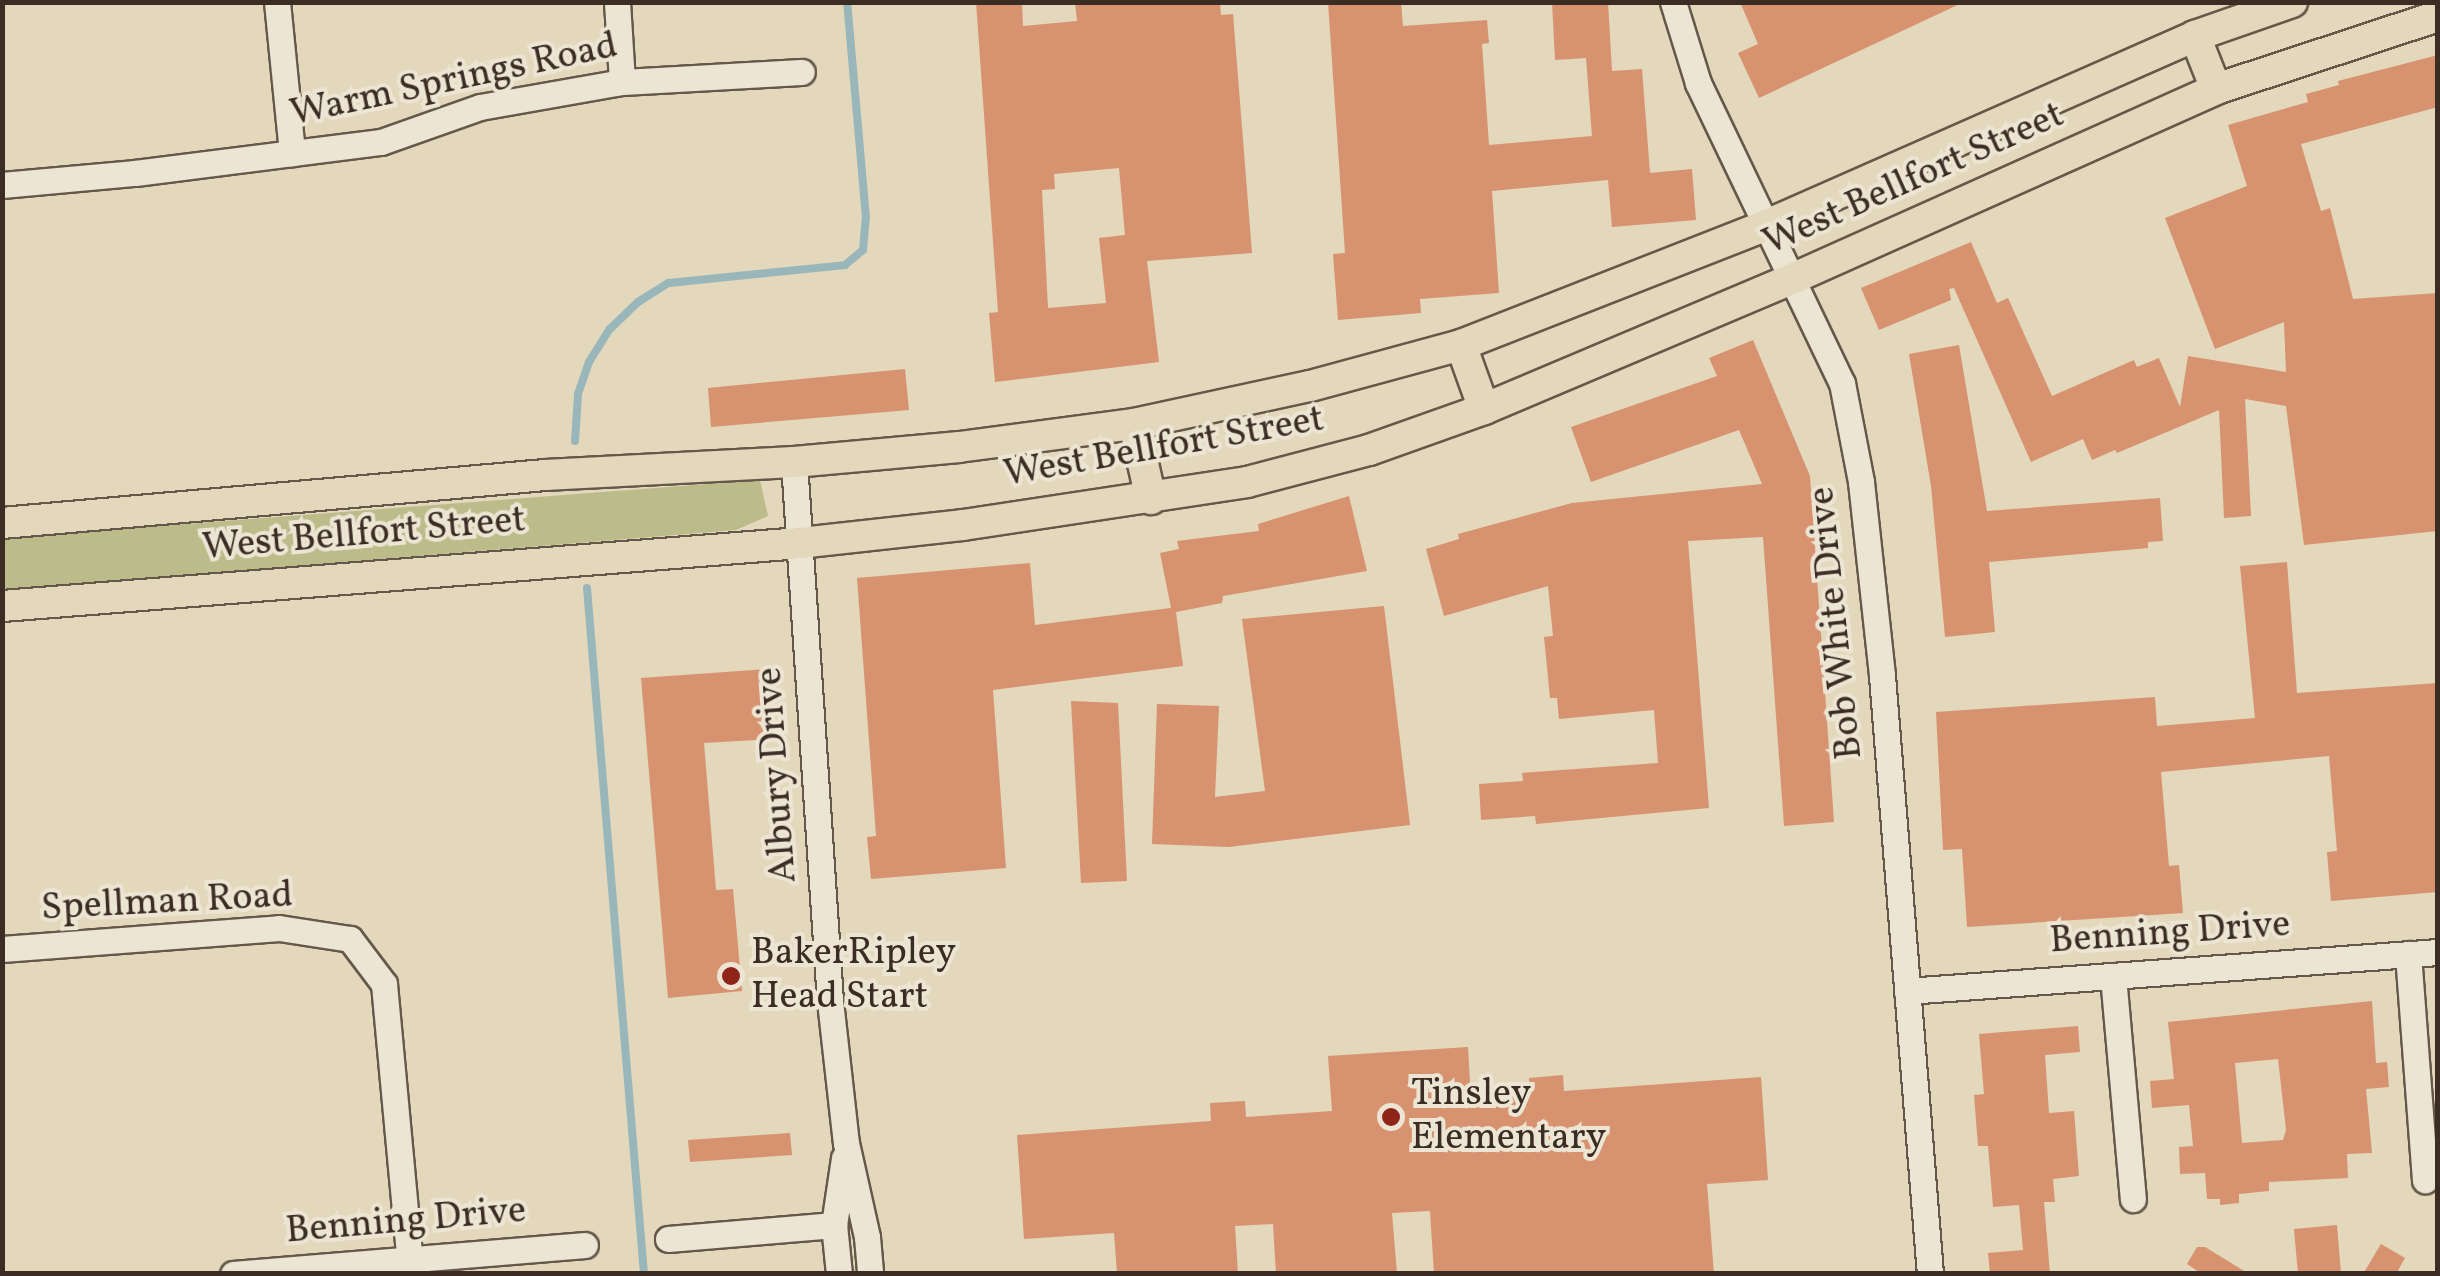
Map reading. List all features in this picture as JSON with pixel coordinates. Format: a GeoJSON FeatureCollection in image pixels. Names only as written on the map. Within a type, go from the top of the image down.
{"type":"FeatureCollection","features":[{"type":"Feature","properties":{"kind":"main road","name":"West Bellfort Street"},"geometry":{"type":"LineString","coordinates":[[2,523],[545,475],[794,462],[959,447],[1134,424],[1310,386],[1460,344],[1769,224],[2195,36],[2292,2]]}},
{"type":"Feature","properties":{"kind":"main road","name":"West Bellfort Street"},"geometry":{"type":"LineString","coordinates":[[2,606],[800,543],[1151,499],[1248,482],[1369,450],[1484,409],[1794,278],[2216,89],[2438,16]]}},
{"type":"Feature","properties":{"kind":"main road"},"geometry":{"type":"LineString","coordinates":[[2195,36],[2216,89]]}},
{"type":"Feature","properties":{"kind":"main road"},"geometry":{"type":"LineString","coordinates":[[1460,344],[1484,409]]}},
{"type":"Feature","properties":{"kind":"main road"},"geometry":{"type":"LineString","coordinates":[[1134,424],[1151,499]]}},
{"type":"Feature","properties":{"kind":"street"},"geometry":{"type":"LineString","coordinates":[[277,2],[292,153]]}},
{"type":"Feature","properties":{"kind":"street"},"geometry":{"type":"LineString","coordinates":[[617,2],[622,82]]}},
{"type":"Feature","properties":{"kind":"street","name":"Bob White Drive"},"geometry":{"type":"LineString","coordinates":[[1673,2],[1698,83],[1842,383],[1862,482],[1930,1274]]}},
{"type":"Feature","properties":{"kind":"street","name":"Warm Springs Road"},"geometry":{"type":"LineString","coordinates":[[2,185],[380,142],[480,107],[622,82],[802,72]]}},
{"type":"Feature","properties":{"kind":"street","name":"Albury Drive"},"geometry":{"type":"LineString","coordinates":[[794,462],[828,978],[846,1143],[867,1237],[870,1274]]}},
{"type":"Feature","properties":{"kind":"street","name":"Spellman Road"},"geometry":{"type":"LineString","coordinates":[[2,949],[279,928],[350,940],[384,984],[411,1266]]}},
{"type":"Feature","properties":{"kind":"street","name":"Benning Drive"},"geometry":{"type":"LineString","coordinates":[[1907,991],[2438,952]]}},
{"type":"Feature","properties":{"kind":"street"},"geometry":{"type":"LineString","coordinates":[[2408,954],[2425,1180]]}},
{"type":"Feature","properties":{"kind":"street"},"geometry":{"type":"LineString","coordinates":[[2112,976],[2133,1199]]}},
{"type":"Feature","properties":{"kind":"street","name":"Albury Drive"},"geometry":{"type":"LineString","coordinates":[[839,1274],[834,1225],[846,1143]]}},
{"type":"Feature","properties":{"kind":"street"},"geometry":{"type":"LineString","coordinates":[[668,1239],[834,1225]]}},
{"type":"Feature","properties":{"kind":"street","name":"Benning Drive"},"geometry":{"type":"LineString","coordinates":[[233,1274],[411,1266],[585,1244]]}},
{"type":"Feature","properties":{"kind":"green space"},"geometry":{"type":"Polygon","coordinates":[[[760,480],[768,516],[736,530],[3,590],[3,538],[760,480]]]}},
{"type":"Feature","properties":{"kind":"building"},"geometry":{"type":"Polygon","coordinates":[[[976,2],[1022,2],[1023,26],[1077,21],[1075,2],[1220,2],[1221,15],[1233,14],[1252,253],[1147,261],[1159,362],[995,382],[989,313],[998,312],[976,2]],[[1119,168],[1054,174],[1055,189],[1042,190],[1048,308],[1106,303],[1099,238],[1125,235],[1119,168]]]}},
{"type":"Feature","properties":{"kind":"building"},"geometry":{"type":"Polygon","coordinates":[[[1328,2],[1401,2],[1403,26],[1487,20],[1489,43],[1482,44],[1489,145],[1592,136],[1586,58],[1555,60],[1552,2],[1608,2],[1612,71],[1642,69],[1650,173],[1692,169],[1696,220],[1612,227],[1608,180],[1492,191],[1499,293],[1420,299],[1421,313],[1338,320],[1333,254],[1345,253],[1328,2]]]}},
{"type":"Feature","properties":{"kind":"building"},"geometry":{"type":"Polygon","coordinates":[[[1740,2],[1964,2],[1759,98],[1738,53],[1758,44],[1740,2]]]}},
{"type":"Feature","properties":{"kind":"building"},"geometry":{"type":"Polygon","coordinates":[[[2438,55],[2438,107],[2301,144],[2321,211],[2330,208],[2353,299],[2438,293],[2438,531],[2304,545],[2286,406],[2245,399],[2251,516],[2224,518],[2219,410],[2092,460],[2083,439],[2031,462],[1954,288],[1949,289],[1951,300],[1879,330],[1861,288],[1971,242],[1997,303],[2008,298],[2052,396],[2134,360],[2137,367],[2159,358],[2180,407],[2188,356],[2286,372],[2284,322],[2215,349],[2165,218],[2247,186],[2228,125],[2308,102],[2306,94],[2339,85],[2338,81],[2438,55]]]}},
{"type":"Feature","properties":{"kind":"building"},"geometry":{"type":"Polygon","coordinates":[[[1753,340],[1810,476],[1834,822],[1784,826],[1763,537],[1688,541],[1709,808],[1536,824],[1535,816],[1481,820],[1479,784],[1523,781],[1522,773],[1658,763],[1654,710],[1559,719],[1557,698],[1550,698],[1544,637],[1553,636],[1548,586],[1444,616],[1426,549],[1459,539],[1458,534],[1572,503],[1762,484],[1739,430],[1591,482],[1571,427],[1717,376],[1709,358],[1753,340]]]}},
{"type":"Feature","properties":{"kind":"building"},"geometry":{"type":"Polygon","coordinates":[[[1959,345],[1987,511],[2160,498],[2163,541],[2148,542],[2148,548],[1989,562],[1995,632],[1945,637],[1931,486],[1909,354],[1959,345]]]}},
{"type":"Feature","properties":{"kind":"building"},"geometry":{"type":"Polygon","coordinates":[[[905,369],[909,410],[711,427],[708,388],[905,369]]]}},
{"type":"Feature","properties":{"kind":"building"},"geometry":{"type":"Polygon","coordinates":[[[1349,496],[1367,571],[1223,596],[1222,603],[1176,612],[1183,666],[993,690],[1006,868],[871,879],[867,837],[876,836],[857,578],[1030,563],[1035,625],[1171,608],[1160,553],[1179,549],[1177,541],[1259,531],[1258,524],[1349,496]]]}},
{"type":"Feature","properties":{"kind":"building"},"geometry":{"type":"Polygon","coordinates":[[[2287,562],[2297,693],[2438,683],[2438,892],[2331,901],[2327,852],[2337,851],[2329,756],[2161,772],[2169,866],[2179,865],[2183,913],[1967,927],[1962,849],[1943,850],[1936,712],[2155,697],[2157,726],[2255,718],[2240,566],[2287,562]]]}},
{"type":"Feature","properties":{"kind":"building"},"geometry":{"type":"Polygon","coordinates":[[[1384,606],[1410,825],[1229,847],[1152,844],[1157,704],[1219,706],[1215,797],[1265,791],[1242,619],[1384,606]]]}},
{"type":"Feature","properties":{"kind":"building"},"geometry":{"type":"Polygon","coordinates":[[[767,669],[772,739],[704,743],[716,890],[733,889],[742,991],[668,998],[641,678],[767,669]]]}},
{"type":"Feature","properties":{"kind":"building"},"geometry":{"type":"Polygon","coordinates":[[[1071,701],[1118,703],[1127,881],[1081,883],[1071,701]]]}},
{"type":"Feature","properties":{"kind":"building"},"geometry":{"type":"Polygon","coordinates":[[[2372,1001],[2376,1063],[2387,1062],[2389,1087],[2366,1089],[2372,1153],[2347,1154],[2348,1178],[2269,1182],[2269,1191],[2239,1194],[2239,1203],[2220,1205],[2220,1199],[2207,1199],[2205,1173],[2180,1174],[2179,1147],[2193,1146],[2189,1105],[2152,1108],[2150,1081],[2174,1079],[2168,1022],[2372,1001]],[[2278,1059],[2235,1063],[2242,1143],[2283,1140],[2286,1130],[2278,1059]]]}},
{"type":"Feature","properties":{"kind":"building"},"geometry":{"type":"Polygon","coordinates":[[[2078,1026],[2080,1052],[2045,1055],[2049,1113],[2074,1111],[2079,1176],[2053,1179],[2055,1202],[2044,1202],[2050,1274],[1990,1274],[1988,1253],[2023,1250],[2019,1205],[1993,1207],[1988,1146],[1978,1146],[1974,1095],[1984,1094],[1979,1034],[2078,1026]]]}},
{"type":"Feature","properties":{"kind":"building"},"geometry":{"type":"Polygon","coordinates":[[[1468,1047],[1471,1099],[1530,1095],[1529,1078],[1563,1075],[1564,1091],[1761,1077],[1768,1180],[1707,1184],[1714,1274],[1434,1274],[1430,1211],[1392,1213],[1397,1274],[1276,1274],[1273,1224],[1235,1226],[1238,1274],[1117,1274],[1114,1233],[1024,1239],[1017,1135],[1211,1121],[1210,1103],[1245,1101],[1246,1117],[1332,1111],[1328,1056],[1468,1047]]]}},
{"type":"Feature","properties":{"kind":"building"},"geometry":{"type":"Polygon","coordinates":[[[790,1133],[792,1155],[690,1162],[688,1140],[790,1133]]]}},
{"type":"Feature","properties":{"kind":"building"},"geometry":{"type":"Polygon","coordinates":[[[2337,1225],[2341,1274],[2298,1274],[2294,1229],[2337,1225]]]}},
{"type":"Feature","properties":{"kind":"building"},"geometry":{"type":"Polygon","coordinates":[[[2381,1244],[2405,1258],[2396,1274],[2363,1274],[2381,1244]]]}},
{"type":"Feature","properties":{"kind":"building"},"geometry":{"type":"Polygon","coordinates":[[[2197,1247],[2205,1247],[2249,1274],[2202,1274],[2187,1264],[2197,1247]]]}},
{"type":"Feature","properties":{"kind":"waterway"},"geometry":{"type":"LineString","coordinates":[[575,441],[578,394],[589,362],[610,329],[638,302],[669,283],[845,265],[863,250],[866,218],[847,2]]}},
{"type":"Feature","properties":{"kind":"waterway"},"geometry":{"type":"LineString","coordinates":[[587,588],[644,1274]]}},
{"type":"Feature","properties":{"kind":"place","name":"BakerRipley Head Start"},"geometry":{"type":"Point","coordinates":[731,976]}},
{"type":"Feature","properties":{"kind":"place","name":"Tinsley Elementary"},"geometry":{"type":"Point","coordinates":[1391,1117]}}]}
